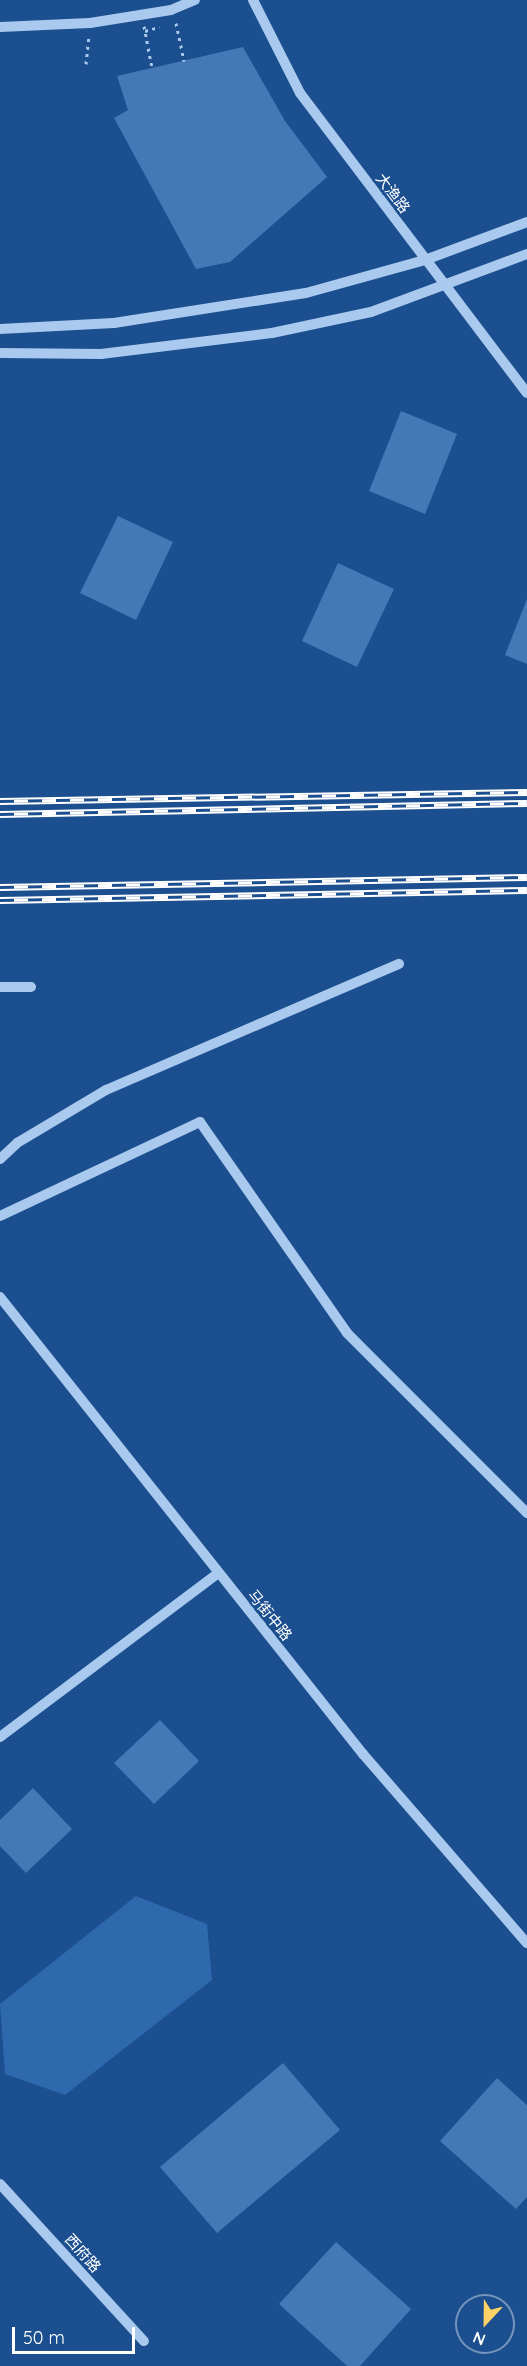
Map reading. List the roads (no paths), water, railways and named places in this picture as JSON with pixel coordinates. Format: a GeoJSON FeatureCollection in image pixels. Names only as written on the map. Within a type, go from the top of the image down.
{"type":"FeatureCollection","features":[{"type":"Feature","properties":{"kind":"street"},"geometry":{"type":"LineString","coordinates":[[0,27],[90,23],[171,10],[195,0]]}},
{"type":"Feature","properties":{"kind":"street","name":"大渔路"},"geometry":{"type":"LineString","coordinates":[[253,0],[300,93],[527,393]]}},
{"type":"Feature","properties":{"kind":"street"},"geometry":{"type":"LineString","coordinates":[[0,328],[69,328],[208,310],[306,293],[425,260],[527,222]]}},
{"type":"Feature","properties":{"kind":"street"},"geometry":{"type":"LineString","coordinates":[[0,353],[101,354],[215,342],[371,312],[446,288],[527,254]]}},
{"type":"Feature","properties":{"kind":"street"},"geometry":{"type":"LineString","coordinates":[[0,1159],[17,1143],[106,1090],[399,964]]}},
{"type":"Feature","properties":{"kind":"street"},"geometry":{"type":"LineString","coordinates":[[0,987],[31,987]]}},
{"type":"Feature","properties":{"kind":"street"},"geometry":{"type":"LineString","coordinates":[[0,1216],[200,1122],[347,1333],[527,1513]]}},
{"type":"Feature","properties":{"kind":"street","name":"马街中路"},"geometry":{"type":"LineString","coordinates":[[0,1297],[217,1574],[527,1942]]}},
{"type":"Feature","properties":{"kind":"street"},"geometry":{"type":"LineString","coordinates":[[0,1737],[217,1574]]}},
{"type":"Feature","properties":{"kind":"street","name":"西府路"},"geometry":{"type":"LineString","coordinates":[[0,2184],[144,2341]]}},
{"type":"Feature","properties":{"kind":"railway"},"geometry":{"type":"LineString","coordinates":[[0,801],[527,792]]}},
{"type":"Feature","properties":{"kind":"railway"},"geometry":{"type":"LineString","coordinates":[[0,814],[527,803]]}},
{"type":"Feature","properties":{"kind":"railway"},"geometry":{"type":"LineString","coordinates":[[0,887],[527,877]]}},
{"type":"Feature","properties":{"kind":"railway"},"geometry":{"type":"LineString","coordinates":[[0,900],[527,890]]}}]}
